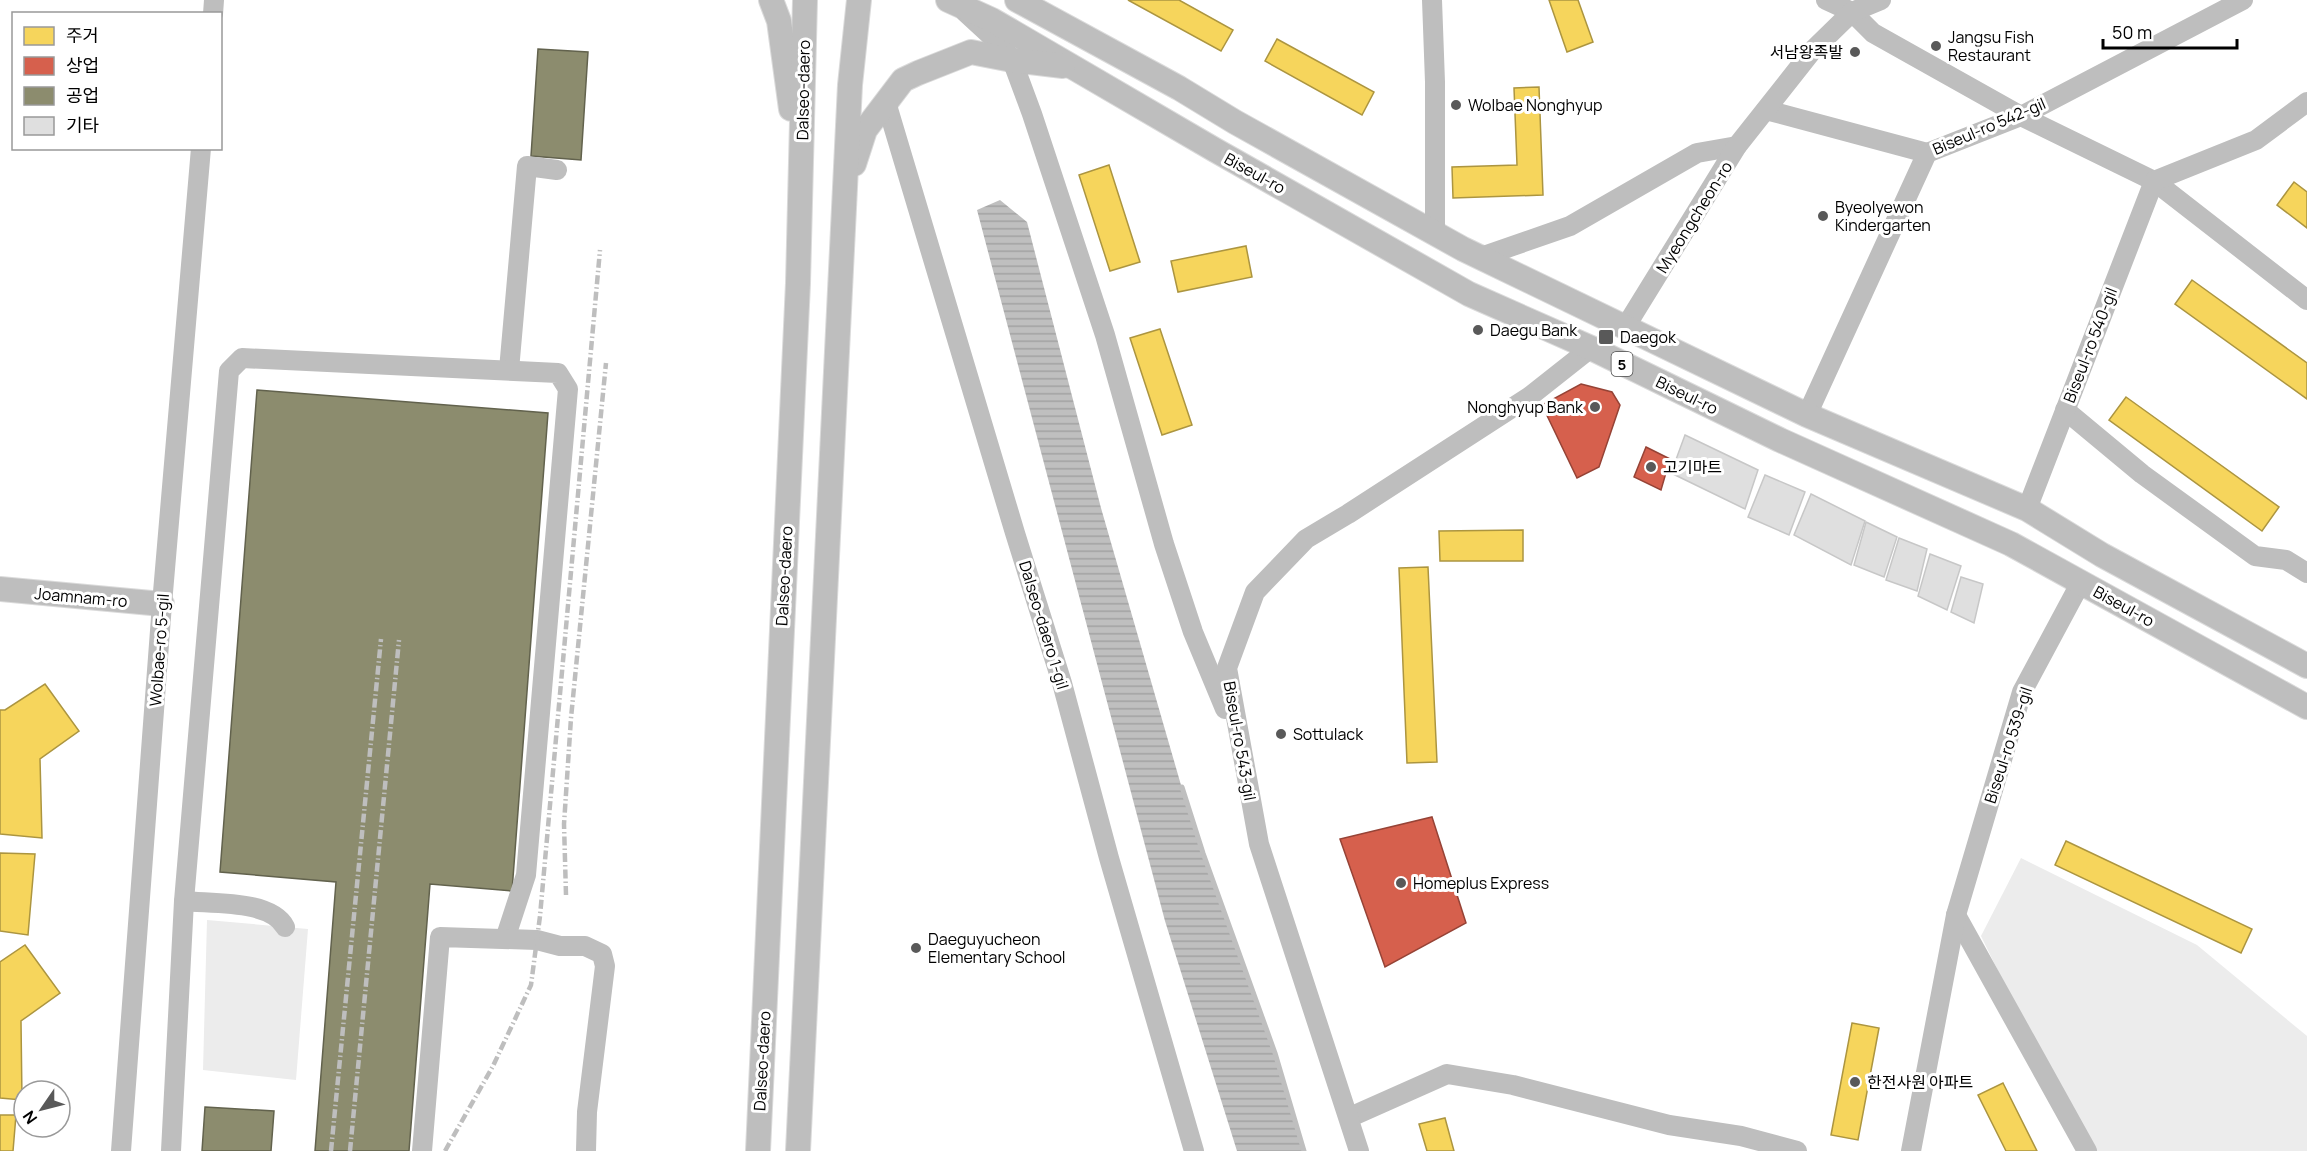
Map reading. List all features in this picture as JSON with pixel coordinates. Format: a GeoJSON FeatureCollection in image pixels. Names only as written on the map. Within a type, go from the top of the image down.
{"type":"FeatureCollection","features":[{"type":"Feature","properties":{"kind":"main road"},"geometry":{"type":"LineString","coordinates":[[771,0],[779,21],[801,170]]}},
{"type":"Feature","properties":{"kind":"main road","name":"Dalseo-daero"},"geometry":{"type":"LineString","coordinates":[[758,1151],[798,283],[805,0]]}},
{"type":"Feature","properties":{"kind":"main road"},"geometry":{"type":"LineString","coordinates":[[798,1151],[844,195],[853,49],[859,0]]}},
{"type":"Feature","properties":{"kind":"main road","name":"Biseul-ro"},"geometry":{"type":"LineString","coordinates":[[1017,0],[1481,257],[1807,415],[2027,509],[2102,555],[2307,666]]}},
{"type":"Feature","properties":{"kind":"main road","name":"Biseul-ro"},"geometry":{"type":"LineString","coordinates":[[952,2],[992,20],[1469,294],[1591,348],[1780,440],[2011,544],[2307,707]]}},
{"type":"Feature","properties":{"kind":"main road"},"geometry":{"type":"LineString","coordinates":[[844,195],[865,130],[903,80],[971,52],[1076,68]]}},
{"type":"Feature","properties":{"kind":"main road","name":"Joamnam-ro"},"geometry":{"type":"LineString","coordinates":[[0,590],[162,604]]}},
{"type":"Feature","properties":{"kind":"street"},"geometry":{"type":"LineString","coordinates":[[1432,0],[1435,82],[1435,232]]}},
{"type":"Feature","properties":{"kind":"street"},"geometry":{"type":"LineString","coordinates":[[1826,0],[1852,12],[1873,33],[2021,116],[2154,181],[2307,300]]}},
{"type":"Feature","properties":{"kind":"street","name":"Myeongcheon-ro"},"geometry":{"type":"LineString","coordinates":[[1626,326],[1737,146],[1812,51],[1852,12],[1881,0]]}},
{"type":"Feature","properties":{"kind":"street","name":"Biseul-ro 542-gil"},"geometry":{"type":"LineString","coordinates":[[1807,415],[1927,153],[2021,116],[2243,0]]}},
{"type":"Feature","properties":{"kind":"street"},"geometry":{"type":"LineString","coordinates":[[952,2],[1003,47],[1012,60],[1050,164],[1105,335],[1164,544],[1193,632],[1243,755]]}},
{"type":"Feature","properties":{"kind":"street","name":"Dalseo-daero 1-gil"},"geometry":{"type":"LineString","coordinates":[[886,102],[1068,704],[1108,858],[1194,1151]]}},
{"type":"Feature","properties":{"kind":"street"},"geometry":{"type":"LineString","coordinates":[[2154,181],[2256,140],[2307,102]]}},
{"type":"Feature","properties":{"kind":"street"},"geometry":{"type":"LineString","coordinates":[[1766,110],[1927,153]]}},
{"type":"Feature","properties":{"kind":"street"},"geometry":{"type":"LineString","coordinates":[[1481,257],[1570,226],[1696,153],[1737,146]]}},
{"type":"Feature","properties":{"kind":"street","name":"Wolbae-ro 5-gil"},"geometry":{"type":"LineString","coordinates":[[120,1151],[162,604],[201,150]]}},
{"type":"Feature","properties":{"kind":"street"},"geometry":{"type":"LineString","coordinates":[[509,370],[527,166],[557,170]]}},
{"type":"Feature","properties":{"kind":"street","name":"Biseul-ro 540-gil"},"geometry":{"type":"LineString","coordinates":[[2027,509],[2154,181]]}},
{"type":"Feature","properties":{"kind":"street","name":"Biseul-ro 543-gil"},"geometry":{"type":"LineString","coordinates":[[1359,1151],[1259,844],[1227,668],[1255,592],[1306,539],[1529,397],[1591,348]]}},
{"type":"Feature","properties":{"kind":"street"},"geometry":{"type":"LineString","coordinates":[[171,1151],[184,901],[229,371],[242,358],[558,373],[568,389],[526,875],[505,939]]}},
{"type":"Feature","properties":{"kind":"street"},"geometry":{"type":"LineString","coordinates":[[2065,410],[2142,474],[2255,556],[2286,560],[2307,573]]}},
{"type":"Feature","properties":{"kind":"street","name":"Biseul-ro 539-gil"},"geometry":{"type":"LineString","coordinates":[[1911,1151],[1956,915],[2022,692],[2081,582]]}},
{"type":"Feature","properties":{"kind":"street"},"geometry":{"type":"LineString","coordinates":[[184,901],[257,908],[281,919],[285,927]]}},
{"type":"Feature","properties":{"kind":"street"},"geometry":{"type":"LineString","coordinates":[[1956,915],[2087,1151]]}},
{"type":"Feature","properties":{"kind":"street"},"geometry":{"type":"LineString","coordinates":[[422,1151],[440,937],[537,940],[560,946],[585,946],[602,954],[605,966],[587,1112],[586,1151]]}},
{"type":"Feature","properties":{"kind":"street"},"geometry":{"type":"LineString","coordinates":[[1357,1114],[1446,1074],[1513,1085],[1669,1125],[1741,1136],[1797,1151]]}},
{"type":"Feature","properties":{"kind":"shaded area"},"geometry":{"type":"Polygon","coordinates":[[[1000,200],[1027,222],[1101,508],[1183,792],[1275,1053],[1304,1151],[1237,1151],[1165,921],[977,210],[1000,200]]]}},
{"type":"Feature","properties":{"kind":"shaded area"},"geometry":{"type":"Polygon","coordinates":[[[2021,858],[2197,945],[2307,1036],[2307,1151],[2086,1151],[1981,936],[2021,858]]]}},
{"type":"Feature","properties":{"kind":"shaded area"},"geometry":{"type":"Polygon","coordinates":[[[207,920],[308,929],[296,1080],[203,1070],[207,920]]]}},
{"type":"Feature","properties":{"kind":"building: 주거"},"geometry":{"type":"Polygon","coordinates":[[[1128,0],[1179,0],[1233,30],[1221,51],[1128,0]]]}},
{"type":"Feature","properties":{"kind":"building: 주거"},"geometry":{"type":"Polygon","coordinates":[[[1549,0],[1578,0],[1593,42],[1567,52],[1549,0]]]}},
{"type":"Feature","properties":{"kind":"building: 주거"},"geometry":{"type":"Polygon","coordinates":[[[1277,39],[1374,92],[1362,115],[1265,61],[1277,39]]]}},
{"type":"Feature","properties":{"kind":"building: 주거"},"geometry":{"type":"Polygon","coordinates":[[[1539,87],[1543,195],[1453,198],[1452,167],[1517,165],[1514,88],[1539,87]]]}},
{"type":"Feature","properties":{"kind":"building: 주거"},"geometry":{"type":"Polygon","coordinates":[[[1109,165],[1140,262],[1110,271],[1079,175],[1109,165]]]}},
{"type":"Feature","properties":{"kind":"building: 주거"},"geometry":{"type":"Polygon","coordinates":[[[2294,182],[2307,192],[2307,228],[2277,205],[2294,182]]]}},
{"type":"Feature","properties":{"kind":"building: 주거"},"geometry":{"type":"Polygon","coordinates":[[[1246,246],[1252,277],[1178,292],[1171,261],[1246,246]]]}},
{"type":"Feature","properties":{"kind":"building: 주거"},"geometry":{"type":"Polygon","coordinates":[[[2192,280],[2307,363],[2307,399],[2175,304],[2192,280]]]}},
{"type":"Feature","properties":{"kind":"building: 주거"},"geometry":{"type":"Polygon","coordinates":[[[1160,329],[1192,425],[1162,435],[1130,338],[1160,329]]]}},
{"type":"Feature","properties":{"kind":"building: 주거"},"geometry":{"type":"Polygon","coordinates":[[[2126,397],[2279,507],[2262,531],[2109,420],[2126,397]]]}},
{"type":"Feature","properties":{"kind":"building: 주거"},"geometry":{"type":"Polygon","coordinates":[[[1523,530],[1523,561],[1440,561],[1439,531],[1523,530]]]}},
{"type":"Feature","properties":{"kind":"building: 주거"},"geometry":{"type":"Polygon","coordinates":[[[1428,567],[1437,762],[1407,763],[1399,568],[1428,567]]]}},
{"type":"Feature","properties":{"kind":"building: 주거"},"geometry":{"type":"Polygon","coordinates":[[[45,684],[79,731],[40,759],[42,838],[0,834],[0,710],[5,710],[45,684]]]}},
{"type":"Feature","properties":{"kind":"building: 주거"},"geometry":{"type":"Polygon","coordinates":[[[2066,841],[2252,929],[2241,953],[2055,865],[2066,841]]]}},
{"type":"Feature","properties":{"kind":"building: 주거"},"geometry":{"type":"Polygon","coordinates":[[[0,853],[35,854],[28,935],[0,931],[0,853]]]}},
{"type":"Feature","properties":{"kind":"building: 주거"},"geometry":{"type":"Polygon","coordinates":[[[25,945],[60,993],[21,1021],[22,1079],[12,1079],[12,1099],[0,1098],[0,962],[25,945]]]}},
{"type":"Feature","properties":{"kind":"building: 주거","name":"한전사원 아파트"},"geometry":{"type":"Polygon","coordinates":[[[1852,1023],[1879,1028],[1858,1140],[1831,1135],[1852,1023]]]}},
{"type":"Feature","properties":{"kind":"building: 주거"},"geometry":{"type":"Polygon","coordinates":[[[2003,1083],[2037,1151],[2006,1151],[1978,1095],[2003,1083]]]}},
{"type":"Feature","properties":{"kind":"building: 주거"},"geometry":{"type":"Polygon","coordinates":[[[0,1115],[12,1115],[13,1151],[0,1151],[0,1115]]]}},
{"type":"Feature","properties":{"kind":"building: 주거"},"geometry":{"type":"Polygon","coordinates":[[[1445,1118],[1454,1151],[1427,1151],[1419,1124],[1445,1118]]]}},
{"type":"Feature","properties":{"kind":"building: 상업"},"geometry":{"type":"Polygon","coordinates":[[[1581,384],[1612,392],[1620,405],[1599,467],[1577,478],[1542,405],[1581,384]]]}},
{"type":"Feature","properties":{"kind":"building: 상업"},"geometry":{"type":"Polygon","coordinates":[[[1646,447],[1670,459],[1661,490],[1634,477],[1646,447]]]}},
{"type":"Feature","properties":{"kind":"building: 상업"},"geometry":{"type":"Polygon","coordinates":[[[1432,817],[1466,923],[1385,967],[1340,839],[1432,817]]]}},
{"type":"Feature","properties":{"kind":"building: 공업"},"geometry":{"type":"Polygon","coordinates":[[[538,49],[588,52],[581,160],[531,156],[538,49]]]}},
{"type":"Feature","properties":{"kind":"building: 공업"},"geometry":{"type":"Polygon","coordinates":[[[257,390],[548,413],[512,891],[430,884],[409,1151],[315,1151],[336,882],[220,872],[257,390]]]}},
{"type":"Feature","properties":{"kind":"building: 공업"},"geometry":{"type":"Polygon","coordinates":[[[205,1107],[274,1111],[271,1151],[202,1151],[205,1107]]]}},
{"type":"Feature","properties":{"kind":"building: 기타"},"geometry":{"type":"Polygon","coordinates":[[[1685,435],[1758,470],[1745,509],[1671,473],[1685,435]]]}},
{"type":"Feature","properties":{"kind":"building: 기타"},"geometry":{"type":"Polygon","coordinates":[[[1765,475],[1805,492],[1789,535],[1748,517],[1765,475]]]}},
{"type":"Feature","properties":{"kind":"building: 기타"},"geometry":{"type":"Polygon","coordinates":[[[1811,494],[1865,521],[1851,565],[1794,535],[1811,494]]]}},
{"type":"Feature","properties":{"kind":"building: 기타"},"geometry":{"type":"Polygon","coordinates":[[[1866,522],[1897,537],[1884,577],[1854,565],[1866,522]]]}},
{"type":"Feature","properties":{"kind":"building: 기타"},"geometry":{"type":"Polygon","coordinates":[[[1899,538],[1927,549],[1917,591],[1886,580],[1899,538]]]}},
{"type":"Feature","properties":{"kind":"building: 기타"},"geometry":{"type":"Polygon","coordinates":[[[1930,554],[1961,566],[1947,610],[1918,596],[1930,554]]]}},
{"type":"Feature","properties":{"kind":"building: 기타"},"geometry":{"type":"Polygon","coordinates":[[[1961,577],[1983,584],[1974,623],[1951,612],[1961,577]]]}},
{"type":"Feature","properties":{"kind":"waterway"},"geometry":{"type":"LineString","coordinates":[[1182,787],[1203,853],[1275,1053],[1304,1151]]}},
{"type":"Feature","properties":{"kind":"railway"},"geometry":{"type":"LineString","coordinates":[[445,1151],[493,1066],[531,985],[540,916],[600,250]]}},
{"type":"Feature","properties":{"kind":"railway"},"geometry":{"type":"LineString","coordinates":[[566,895],[564,824],[571,718],[606,363]]}},
{"type":"Feature","properties":{"kind":"railway"},"geometry":{"type":"LineString","coordinates":[[331,1151],[381,639]]}},
{"type":"Feature","properties":{"kind":"railway"},"geometry":{"type":"LineString","coordinates":[[350,1151],[399,640]]}},
{"type":"Feature","properties":{"kind":"place","name":"Jangsu Fish Restaurant"},"geometry":{"type":"Point","coordinates":[1936,46]}},
{"type":"Feature","properties":{"kind":"place","name":"서남왕족발"},"geometry":{"type":"Point","coordinates":[1855,52]}},
{"type":"Feature","properties":{"kind":"place","name":"Wolbae Nonghyup"},"geometry":{"type":"Point","coordinates":[1456,105]}},
{"type":"Feature","properties":{"kind":"place","name":"Byeolyewon Kindergarten"},"geometry":{"type":"Point","coordinates":[1823,216]}},
{"type":"Feature","properties":{"kind":"place","name":"Daegu Bank"},"geometry":{"type":"Point","coordinates":[1478,330]}},
{"type":"Feature","properties":{"kind":"place","name":"Daegok"},"geometry":{"type":"Point","coordinates":[1606,337]}},
{"type":"Feature","properties":{"kind":"place","name":"Nonghyup Bank"},"geometry":{"type":"Point","coordinates":[1595,407]}},
{"type":"Feature","properties":{"kind":"place","name":"고기마트"},"geometry":{"type":"Point","coordinates":[1651,467]}},
{"type":"Feature","properties":{"kind":"place","name":"Sottulack"},"geometry":{"type":"Point","coordinates":[1281,734]}},
{"type":"Feature","properties":{"kind":"place","name":"Homeplus Express"},"geometry":{"type":"Point","coordinates":[1401,883]}},
{"type":"Feature","properties":{"kind":"place","name":"Daeguyucheon Elementary School"},"geometry":{"type":"Point","coordinates":[916,948]}},
{"type":"Feature","properties":{"kind":"place","name":"한전사원 아파트"},"geometry":{"type":"Point","coordinates":[1855,1082]}}]}
